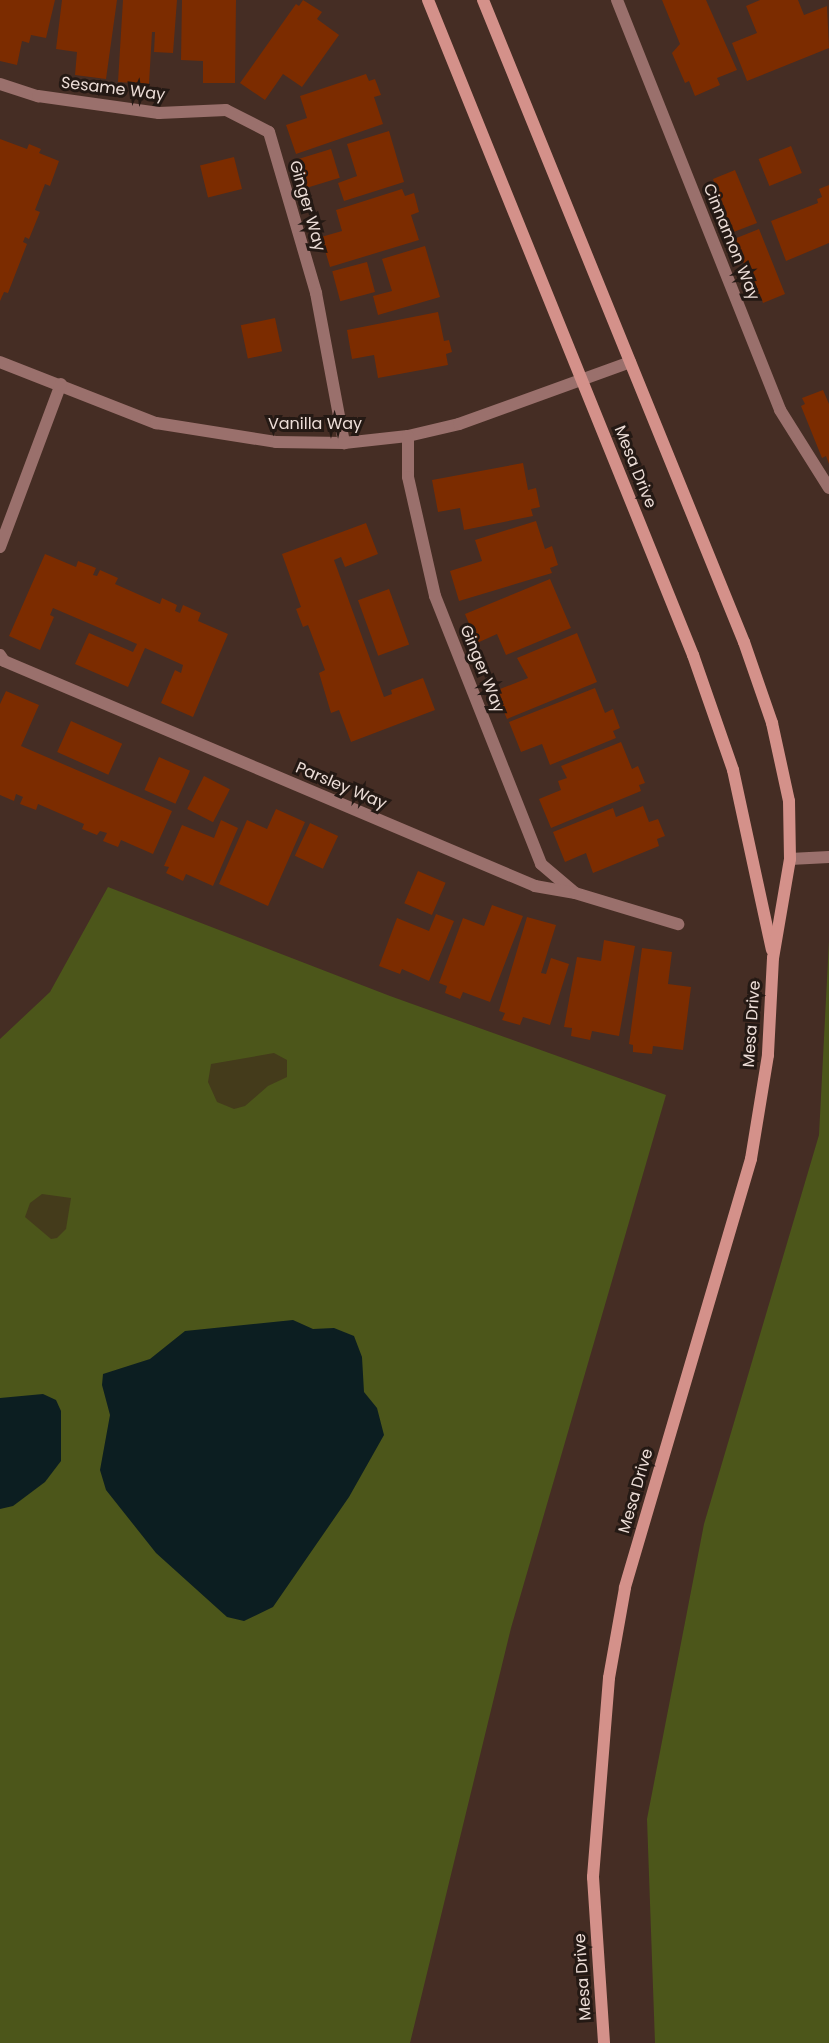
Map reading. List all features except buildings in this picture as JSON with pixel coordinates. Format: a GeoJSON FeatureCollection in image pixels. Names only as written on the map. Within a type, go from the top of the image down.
{"type":"FeatureCollection","features":[{"type":"Feature","properties":{"kind":"main road","name":"Mesa Drive"},"geometry":{"type":"LineString","coordinates":[[428,0],[693,655],[733,770],[773,958]]}},
{"type":"Feature","properties":{"kind":"main road","name":"Mesa Drive"},"geometry":{"type":"LineString","coordinates":[[483,0],[744,642],[772,723],[789,801],[790,859],[773,958],[768,1056],[751,1159],[625,1588],[609,1678],[593,1877],[604,2043]]}},
{"type":"Feature","properties":{"kind":"street","name":"Cinnamon Way"},"geometry":{"type":"LineString","coordinates":[[617,0],[780,410],[829,488]]}},
{"type":"Feature","properties":{"kind":"street","name":"Sesame Way"},"geometry":{"type":"LineString","coordinates":[[0,84],[38,96],[159,113],[226,110],[257,124]]}},
{"type":"Feature","properties":{"kind":"street","name":"Ginger Way"},"geometry":{"type":"LineString","coordinates":[[257,124],[268,132],[316,293],[345,443]]}},
{"type":"Feature","properties":{"kind":"street","name":"Vanilla Way"},"geometry":{"type":"LineString","coordinates":[[0,362],[156,423],[276,442],[345,443],[408,436],[459,424],[583,381],[630,362]]}},
{"type":"Feature","properties":{"kind":"street"},"geometry":{"type":"LineString","coordinates":[[0,548],[61,384]]}},
{"type":"Feature","properties":{"kind":"street","name":"Ginger Way"},"geometry":{"type":"LineString","coordinates":[[408,436],[408,477],[435,596],[541,864],[575,893]]}},
{"type":"Feature","properties":{"kind":"street","name":"Parsley Way"},"geometry":{"type":"LineString","coordinates":[[0,655],[4,662],[535,886],[575,893],[678,924]]}},
{"type":"Feature","properties":{"kind":"street"},"geometry":{"type":"LineString","coordinates":[[790,859],[829,857]]}},
{"type":"Feature","properties":{"kind":"green space"},"geometry":{"type":"Polygon","coordinates":[[[108,887],[390,996],[666,1095],[511,1628],[410,2043],[0,2043],[0,1039],[50,992],[108,887]]]}},
{"type":"Feature","properties":{"kind":"green space"},"geometry":{"type":"Polygon","coordinates":[[[829,941],[829,2043],[655,2043],[647,1819],[704,1524],[819,1135],[829,941]]]}},
{"type":"Feature","properties":{"kind":"sand"},"geometry":{"type":"Polygon","coordinates":[[[274,1053],[287,1060],[287,1077],[268,1086],[245,1106],[234,1109],[217,1102],[208,1082],[211,1064],[274,1053]]]}},
{"type":"Feature","properties":{"kind":"sand"},"geometry":{"type":"Polygon","coordinates":[[[42,1194],[71,1198],[66,1229],[57,1238],[51,1239],[25,1217],[30,1203],[42,1194]]]}},
{"type":"Feature","properties":{"kind":"shaded area"},"geometry":{"type":"Polygon","coordinates":[[[293,1320],[313,1329],[334,1328],[354,1336],[362,1357],[364,1392],[377,1408],[384,1435],[349,1497],[273,1607],[244,1621],[227,1617],[156,1553],[106,1490],[100,1470],[110,1415],[102,1385],[103,1374],[150,1359],[185,1331],[293,1320]]]}},
{"type":"Feature","properties":{"kind":"shaded area"},"geometry":{"type":"Polygon","coordinates":[[[43,1394],[56,1400],[61,1411],[61,1461],[45,1482],[13,1506],[0,1509],[0,1398],[43,1394]]]}}]}
